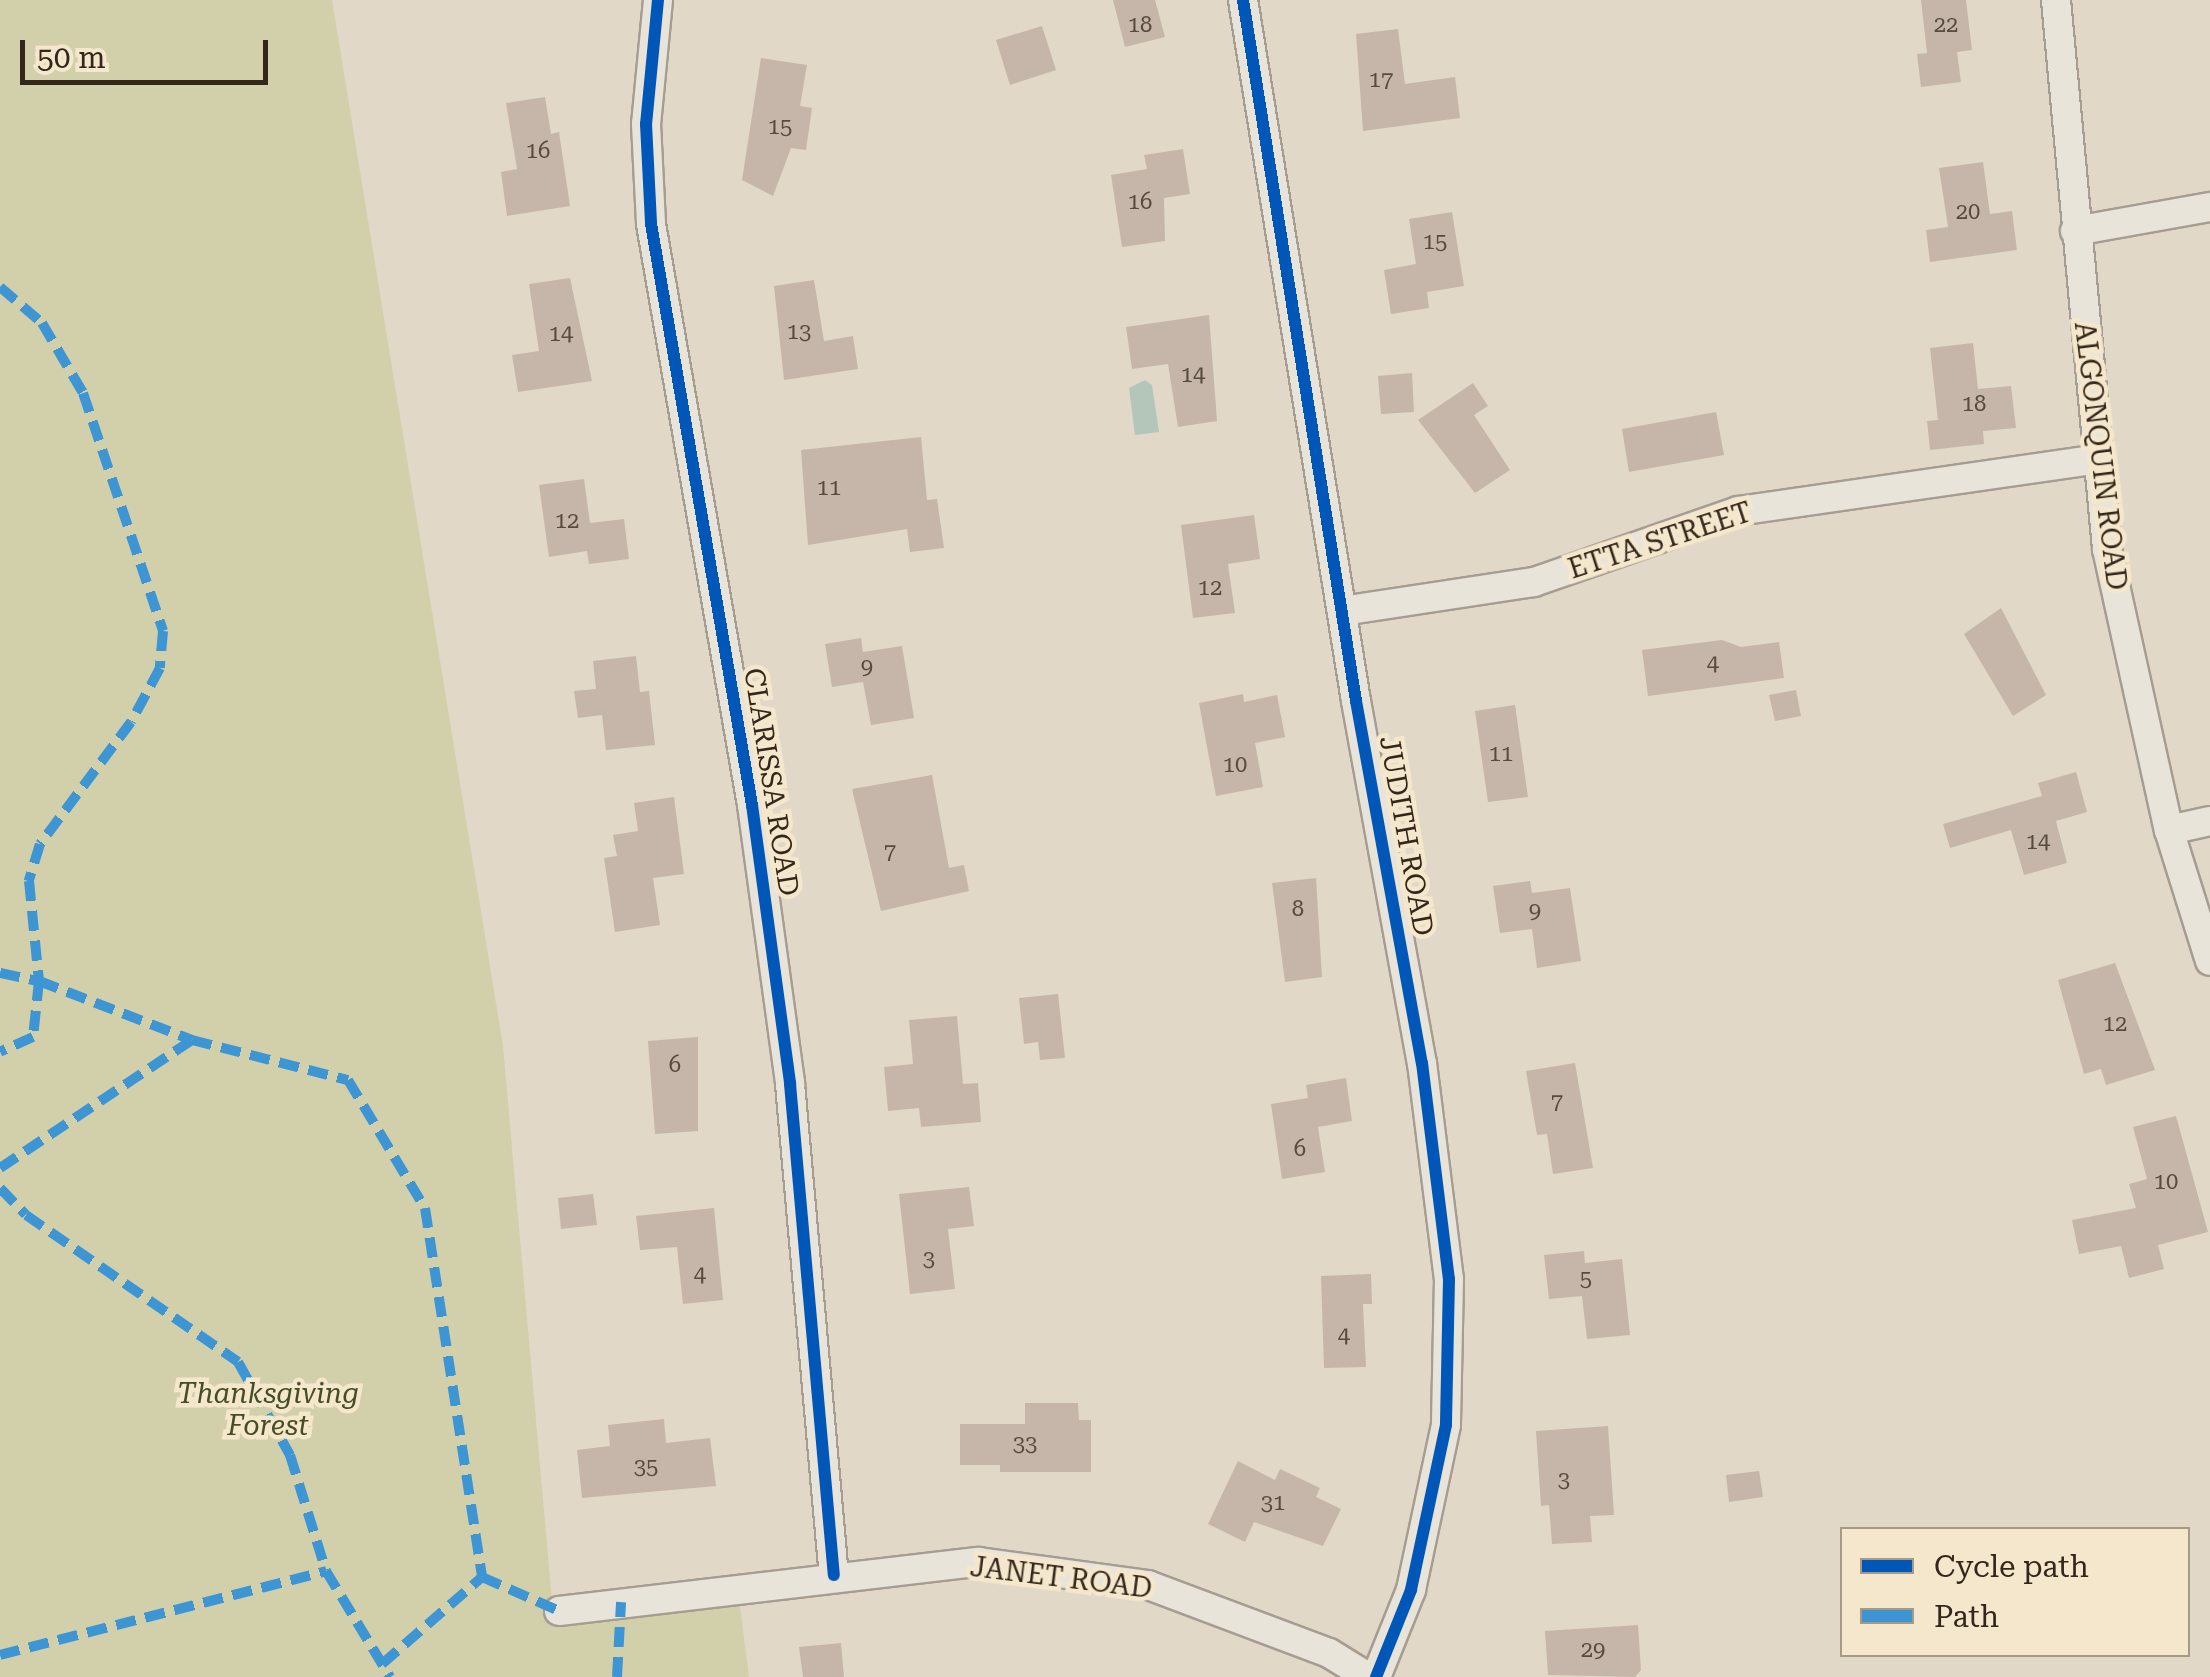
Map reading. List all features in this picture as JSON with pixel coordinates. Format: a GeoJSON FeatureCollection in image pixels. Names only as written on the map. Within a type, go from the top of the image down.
{"type":"FeatureCollection","features":[{"type":"Feature","properties":{"kind":"street","name":"CLARISSA ROAD"},"geometry":{"type":"LineString","coordinates":[[658,0],[646,124],[651,224],[752,805],[780,1010],[834,1574]]}},
{"type":"Feature","properties":{"kind":"street","name":"JUDITH ROAD"},"geometry":{"type":"LineString","coordinates":[[1242,0],[1342,611],[1422,1063],[1450,1279],[1446,1425],[1411,1590],[1376,1677]]}},
{"type":"Feature","properties":{"kind":"street","name":"ALGONQUIN ROAD"},"geometry":{"type":"LineString","coordinates":[[2056,0],[2107,549],[2169,830],[2210,961]]}},
{"type":"Feature","properties":{"kind":"street"},"geometry":{"type":"LineString","coordinates":[[2075,231],[2210,207]]}},
{"type":"Feature","properties":{"kind":"street","name":"ETTA STREET"},"geometry":{"type":"LineString","coordinates":[[1342,611],[1534,582],[1738,512],[2098,460]]}},
{"type":"Feature","properties":{"kind":"street"},"geometry":{"type":"LineString","coordinates":[[2169,830],[2210,821]]}},
{"type":"Feature","properties":{"kind":"street","name":"JANET ROAD"},"geometry":{"type":"LineString","coordinates":[[559,1611],[834,1574],[979,1562],[1148,1585],[1329,1653],[1368,1677]]}},
{"type":"Feature","properties":{"kind":"green space","name":"Thanksgiving Forest"},"geometry":{"type":"Polygon","coordinates":[[[0,0],[332,0],[503,1046],[554,1624],[740,1606],[749,1677],[0,1677],[0,0]]]}},
{"type":"Feature","properties":{"kind":"shaded area"},"geometry":{"type":"Polygon","coordinates":[[[1145,380],[1152,385],[1159,432],[1135,435],[1129,388],[1145,380]]]}},
{"type":"Feature","properties":{"kind":"building"},"geometry":{"type":"Polygon","coordinates":[[[1113,0],[1155,0],[1165,37],[1125,47],[1113,0]]]}},
{"type":"Feature","properties":{"kind":"building"},"geometry":{"type":"Polygon","coordinates":[[[1921,0],[1966,0],[1972,50],[1957,52],[1961,82],[1921,87],[1917,54],[1927,53],[1921,0]]]}},
{"type":"Feature","properties":{"kind":"building"},"geometry":{"type":"Polygon","coordinates":[[[1042,26],[1056,70],[1010,85],[996,40],[1042,26]]]}},
{"type":"Feature","properties":{"kind":"building"},"geometry":{"type":"Polygon","coordinates":[[[1398,29],[1405,84],[1455,77],[1460,118],[1363,131],[1356,34],[1398,29]]]}},
{"type":"Feature","properties":{"kind":"building"},"geometry":{"type":"Polygon","coordinates":[[[761,58],[807,65],[800,106],[812,108],[806,150],[791,148],[773,196],[742,180],[761,58]]]}},
{"type":"Feature","properties":{"kind":"building"},"geometry":{"type":"Polygon","coordinates":[[[545,97],[551,134],[559,132],[570,206],[507,216],[501,172],[517,169],[506,103],[545,97]]]}},
{"type":"Feature","properties":{"kind":"building"},"geometry":{"type":"Polygon","coordinates":[[[1183,149],[1190,194],[1164,198],[1165,241],[1122,247],[1111,175],[1147,169],[1144,155],[1183,149]]]}},
{"type":"Feature","properties":{"kind":"building"},"geometry":{"type":"Polygon","coordinates":[[[1983,162],[1990,214],[2012,211],[2017,250],[1930,262],[1926,230],[1948,227],[1939,168],[1983,162]]]}},
{"type":"Feature","properties":{"kind":"building"},"geometry":{"type":"Polygon","coordinates":[[[1452,212],[1464,286],[1427,292],[1429,308],[1391,314],[1384,270],[1416,264],[1409,219],[1452,212]]]}},
{"type":"Feature","properties":{"kind":"building"},"geometry":{"type":"Polygon","coordinates":[[[570,278],[592,381],[518,392],[512,355],[539,351],[529,284],[570,278]]]}},
{"type":"Feature","properties":{"kind":"building"},"geometry":{"type":"Polygon","coordinates":[[[814,280],[824,341],[853,336],[858,369],[784,380],[774,286],[814,280]]]}},
{"type":"Feature","properties":{"kind":"building"},"geometry":{"type":"Polygon","coordinates":[[[1209,315],[1217,421],[1178,427],[1168,364],[1132,369],[1126,327],[1209,315]]]}},
{"type":"Feature","properties":{"kind":"building"},"geometry":{"type":"Polygon","coordinates":[[[1973,343],[1978,389],[2011,386],[2016,428],[1983,431],[1984,444],[1930,450],[1927,421],[1938,420],[1930,348],[1973,343]]]}},
{"type":"Feature","properties":{"kind":"building"},"geometry":{"type":"Polygon","coordinates":[[[1412,373],[1414,412],[1381,414],[1378,376],[1412,373]]]}},
{"type":"Feature","properties":{"kind":"building"},"geometry":{"type":"Polygon","coordinates":[[[1473,383],[1488,406],[1474,415],[1510,470],[1475,493],[1418,420],[1473,383]]]}},
{"type":"Feature","properties":{"kind":"building"},"geometry":{"type":"Polygon","coordinates":[[[1716,412],[1724,455],[1629,472],[1622,429],[1716,412]]]}},
{"type":"Feature","properties":{"kind":"building"},"geometry":{"type":"Polygon","coordinates":[[[921,437],[927,500],[937,499],[944,548],[910,552],[907,529],[808,545],[801,450],[921,437]]]}},
{"type":"Feature","properties":{"kind":"building"},"geometry":{"type":"Polygon","coordinates":[[[584,479],[590,523],[624,519],[629,559],[589,564],[587,551],[549,557],[539,485],[584,479]]]}},
{"type":"Feature","properties":{"kind":"building"},"geometry":{"type":"Polygon","coordinates":[[[1254,515],[1260,559],[1228,564],[1235,613],[1193,618],[1181,525],[1254,515]]]}},
{"type":"Feature","properties":{"kind":"building"},"geometry":{"type":"Polygon","coordinates":[[[2001,608],[2046,695],[2013,716],[1964,634],[2001,608]]]}},
{"type":"Feature","properties":{"kind":"building"},"geometry":{"type":"Polygon","coordinates":[[[861,638],[863,652],[902,646],[914,718],[871,725],[863,682],[832,687],[825,644],[861,638]]]}},
{"type":"Feature","properties":{"kind":"building"},"geometry":{"type":"Polygon","coordinates":[[[1722,640],[1741,647],[1779,642],[1784,678],[1648,696],[1642,650],[1722,640]]]}},
{"type":"Feature","properties":{"kind":"building"},"geometry":{"type":"Polygon","coordinates":[[[636,656],[640,692],[649,691],[655,745],[606,750],[602,715],[578,718],[574,691],[596,689],[593,661],[636,656]]]}},
{"type":"Feature","properties":{"kind":"building"},"geometry":{"type":"Polygon","coordinates":[[[1796,690],[1801,716],[1775,721],[1769,695],[1796,690]]]}},
{"type":"Feature","properties":{"kind":"building"},"geometry":{"type":"Polygon","coordinates":[[[1243,694],[1244,702],[1277,695],[1285,737],[1255,743],[1263,787],[1216,796],[1199,703],[1243,694]]]}},
{"type":"Feature","properties":{"kind":"building"},"geometry":{"type":"Polygon","coordinates":[[[1515,705],[1528,797],[1488,802],[1475,711],[1515,705]]]}},
{"type":"Feature","properties":{"kind":"building"},"geometry":{"type":"Polygon","coordinates":[[[2076,772],[2087,812],[2056,821],[2067,863],[2024,875],[2011,830],[1950,848],[1943,824],[2042,796],[2038,783],[2076,772]]]}},
{"type":"Feature","properties":{"kind":"building"},"geometry":{"type":"Polygon","coordinates":[[[932,775],[949,868],[964,865],[969,891],[881,911],[852,789],[932,775]]]}},
{"type":"Feature","properties":{"kind":"building"},"geometry":{"type":"Polygon","coordinates":[[[674,797],[684,874],[653,878],[660,925],[615,932],[604,858],[617,856],[613,835],[638,831],[634,803],[674,797]]]}},
{"type":"Feature","properties":{"kind":"building"},"geometry":{"type":"Polygon","coordinates":[[[1316,878],[1322,977],[1285,982],[1272,883],[1316,878]]]}},
{"type":"Feature","properties":{"kind":"building"},"geometry":{"type":"Polygon","coordinates":[[[1530,881],[1532,893],[1570,888],[1581,961],[1537,968],[1532,929],[1500,933],[1493,886],[1530,881]]]}},
{"type":"Feature","properties":{"kind":"building"},"geometry":{"type":"Polygon","coordinates":[[[2115,963],[2155,1070],[2106,1085],[2101,1069],[2084,1074],[2058,980],[2115,963]]]}},
{"type":"Feature","properties":{"kind":"building"},"geometry":{"type":"Polygon","coordinates":[[[1058,994],[1065,1058],[1040,1060],[1038,1042],[1024,1044],[1019,998],[1058,994]]]}},
{"type":"Feature","properties":{"kind":"building"},"geometry":{"type":"Polygon","coordinates":[[[957,1016],[963,1084],[978,1083],[981,1122],[921,1127],[919,1108],[888,1111],[884,1067],[913,1064],[909,1020],[957,1016]]]}},
{"type":"Feature","properties":{"kind":"building"},"geometry":{"type":"Polygon","coordinates":[[[698,1037],[698,1131],[655,1134],[648,1041],[698,1037]]]}},
{"type":"Feature","properties":{"kind":"building"},"geometry":{"type":"Polygon","coordinates":[[[1575,1063],[1593,1168],[1553,1174],[1547,1134],[1537,1135],[1526,1071],[1575,1063]]]}},
{"type":"Feature","properties":{"kind":"building"},"geometry":{"type":"Polygon","coordinates":[[[1346,1078],[1352,1121],[1318,1127],[1325,1172],[1282,1179],[1271,1104],[1308,1098],[1306,1085],[1346,1078]]]}},
{"type":"Feature","properties":{"kind":"building"},"geometry":{"type":"Polygon","coordinates":[[[2176,1116],[2208,1232],[2158,1245],[2164,1269],[2129,1278],[2121,1246],[2079,1254],[2072,1220],[2136,1208],[2129,1184],[2147,1179],[2133,1127],[2176,1116]]]}},
{"type":"Feature","properties":{"kind":"building"},"geometry":{"type":"Polygon","coordinates":[[[969,1187],[974,1226],[948,1229],[955,1289],[910,1294],[899,1194],[969,1187]]]}},
{"type":"Feature","properties":{"kind":"building"},"geometry":{"type":"Polygon","coordinates":[[[593,1194],[597,1225],[561,1229],[558,1198],[593,1194]]]}},
{"type":"Feature","properties":{"kind":"building"},"geometry":{"type":"Polygon","coordinates":[[[714,1208],[723,1300],[683,1304],[677,1247],[640,1250],[636,1216],[714,1208]]]}},
{"type":"Feature","properties":{"kind":"building"},"geometry":{"type":"Polygon","coordinates":[[[1584,1251],[1585,1263],[1622,1259],[1630,1335],[1587,1339],[1582,1296],[1549,1299],[1544,1255],[1584,1251]]]}},
{"type":"Feature","properties":{"kind":"building"},"geometry":{"type":"Polygon","coordinates":[[[1371,1274],[1372,1304],[1363,1304],[1366,1367],[1324,1368],[1321,1276],[1371,1274]]]}},
{"type":"Feature","properties":{"kind":"building"},"geometry":{"type":"Polygon","coordinates":[[[1025,1403],[1078,1403],[1079,1420],[1091,1420],[1091,1472],[1000,1472],[1000,1465],[960,1465],[960,1424],[1025,1424],[1025,1403]]]}},
{"type":"Feature","properties":{"kind":"building"},"geometry":{"type":"Polygon","coordinates":[[[664,1419],[666,1443],[710,1438],[716,1486],[582,1498],[577,1450],[610,1446],[608,1425],[664,1419]]]}},
{"type":"Feature","properties":{"kind":"building"},"geometry":{"type":"Polygon","coordinates":[[[1608,1426],[1614,1515],[1590,1516],[1592,1542],[1552,1544],[1549,1505],[1541,1506],[1536,1431],[1608,1426]]]}},
{"type":"Feature","properties":{"kind":"building"},"geometry":{"type":"Polygon","coordinates":[[[1238,1461],[1275,1480],[1280,1469],[1320,1488],[1316,1497],[1341,1509],[1323,1546],[1254,1522],[1245,1542],[1208,1524],[1238,1461]]]}},
{"type":"Feature","properties":{"kind":"building"},"geometry":{"type":"Polygon","coordinates":[[[1759,1471],[1763,1497],[1729,1502],[1726,1475],[1759,1471]]]}},
{"type":"Feature","properties":{"kind":"building"},"geometry":{"type":"Polygon","coordinates":[[[1638,1625],[1641,1670],[1635,1677],[1548,1675],[1545,1631],[1638,1625]]]}},
{"type":"Feature","properties":{"kind":"building"},"geometry":{"type":"Polygon","coordinates":[[[841,1643],[844,1677],[803,1677],[799,1647],[841,1643]]]}},
{"type":"Feature","properties":{"kind":"marked path"},"geometry":{"type":"LineString","coordinates":[[0,287],[42,323],[83,393],[163,631],[160,668],[131,722],[40,844],[29,881],[39,981],[33,1037],[0,1052]]}},
{"type":"Feature","properties":{"kind":"marked path"},"geometry":{"type":"LineString","coordinates":[[0,973],[39,981],[192,1040],[348,1080],[425,1208],[482,1577],[559,1611]]}},
{"type":"Feature","properties":{"kind":"marked path"},"geometry":{"type":"LineString","coordinates":[[0,1168],[192,1040]]}},
{"type":"Feature","properties":{"kind":"marked path"},"geometry":{"type":"LineString","coordinates":[[0,1188],[26,1215],[238,1362],[290,1455],[326,1571],[390,1677]]}},
{"type":"Feature","properties":{"kind":"marked path"},"geometry":{"type":"LineString","coordinates":[[0,1655],[326,1571]]}},
{"type":"Feature","properties":{"kind":"marked path"},"geometry":{"type":"LineString","coordinates":[[382,1664],[482,1577]]}},
{"type":"Feature","properties":{"kind":"marked path"},"geometry":{"type":"LineString","coordinates":[[617,1677],[621,1602]]}},
{"type":"Feature","properties":{"kind":"cycle path"},"geometry":{"type":"LineString","coordinates":[[658,0],[646,124],[651,224],[752,805],[790,1084],[834,1575]]}},
{"type":"Feature","properties":{"kind":"cycle path"},"geometry":{"type":"LineString","coordinates":[[1243,0],[1356,701],[1422,1063],[1449,1279],[1446,1425],[1411,1590],[1376,1677]]}}]}
